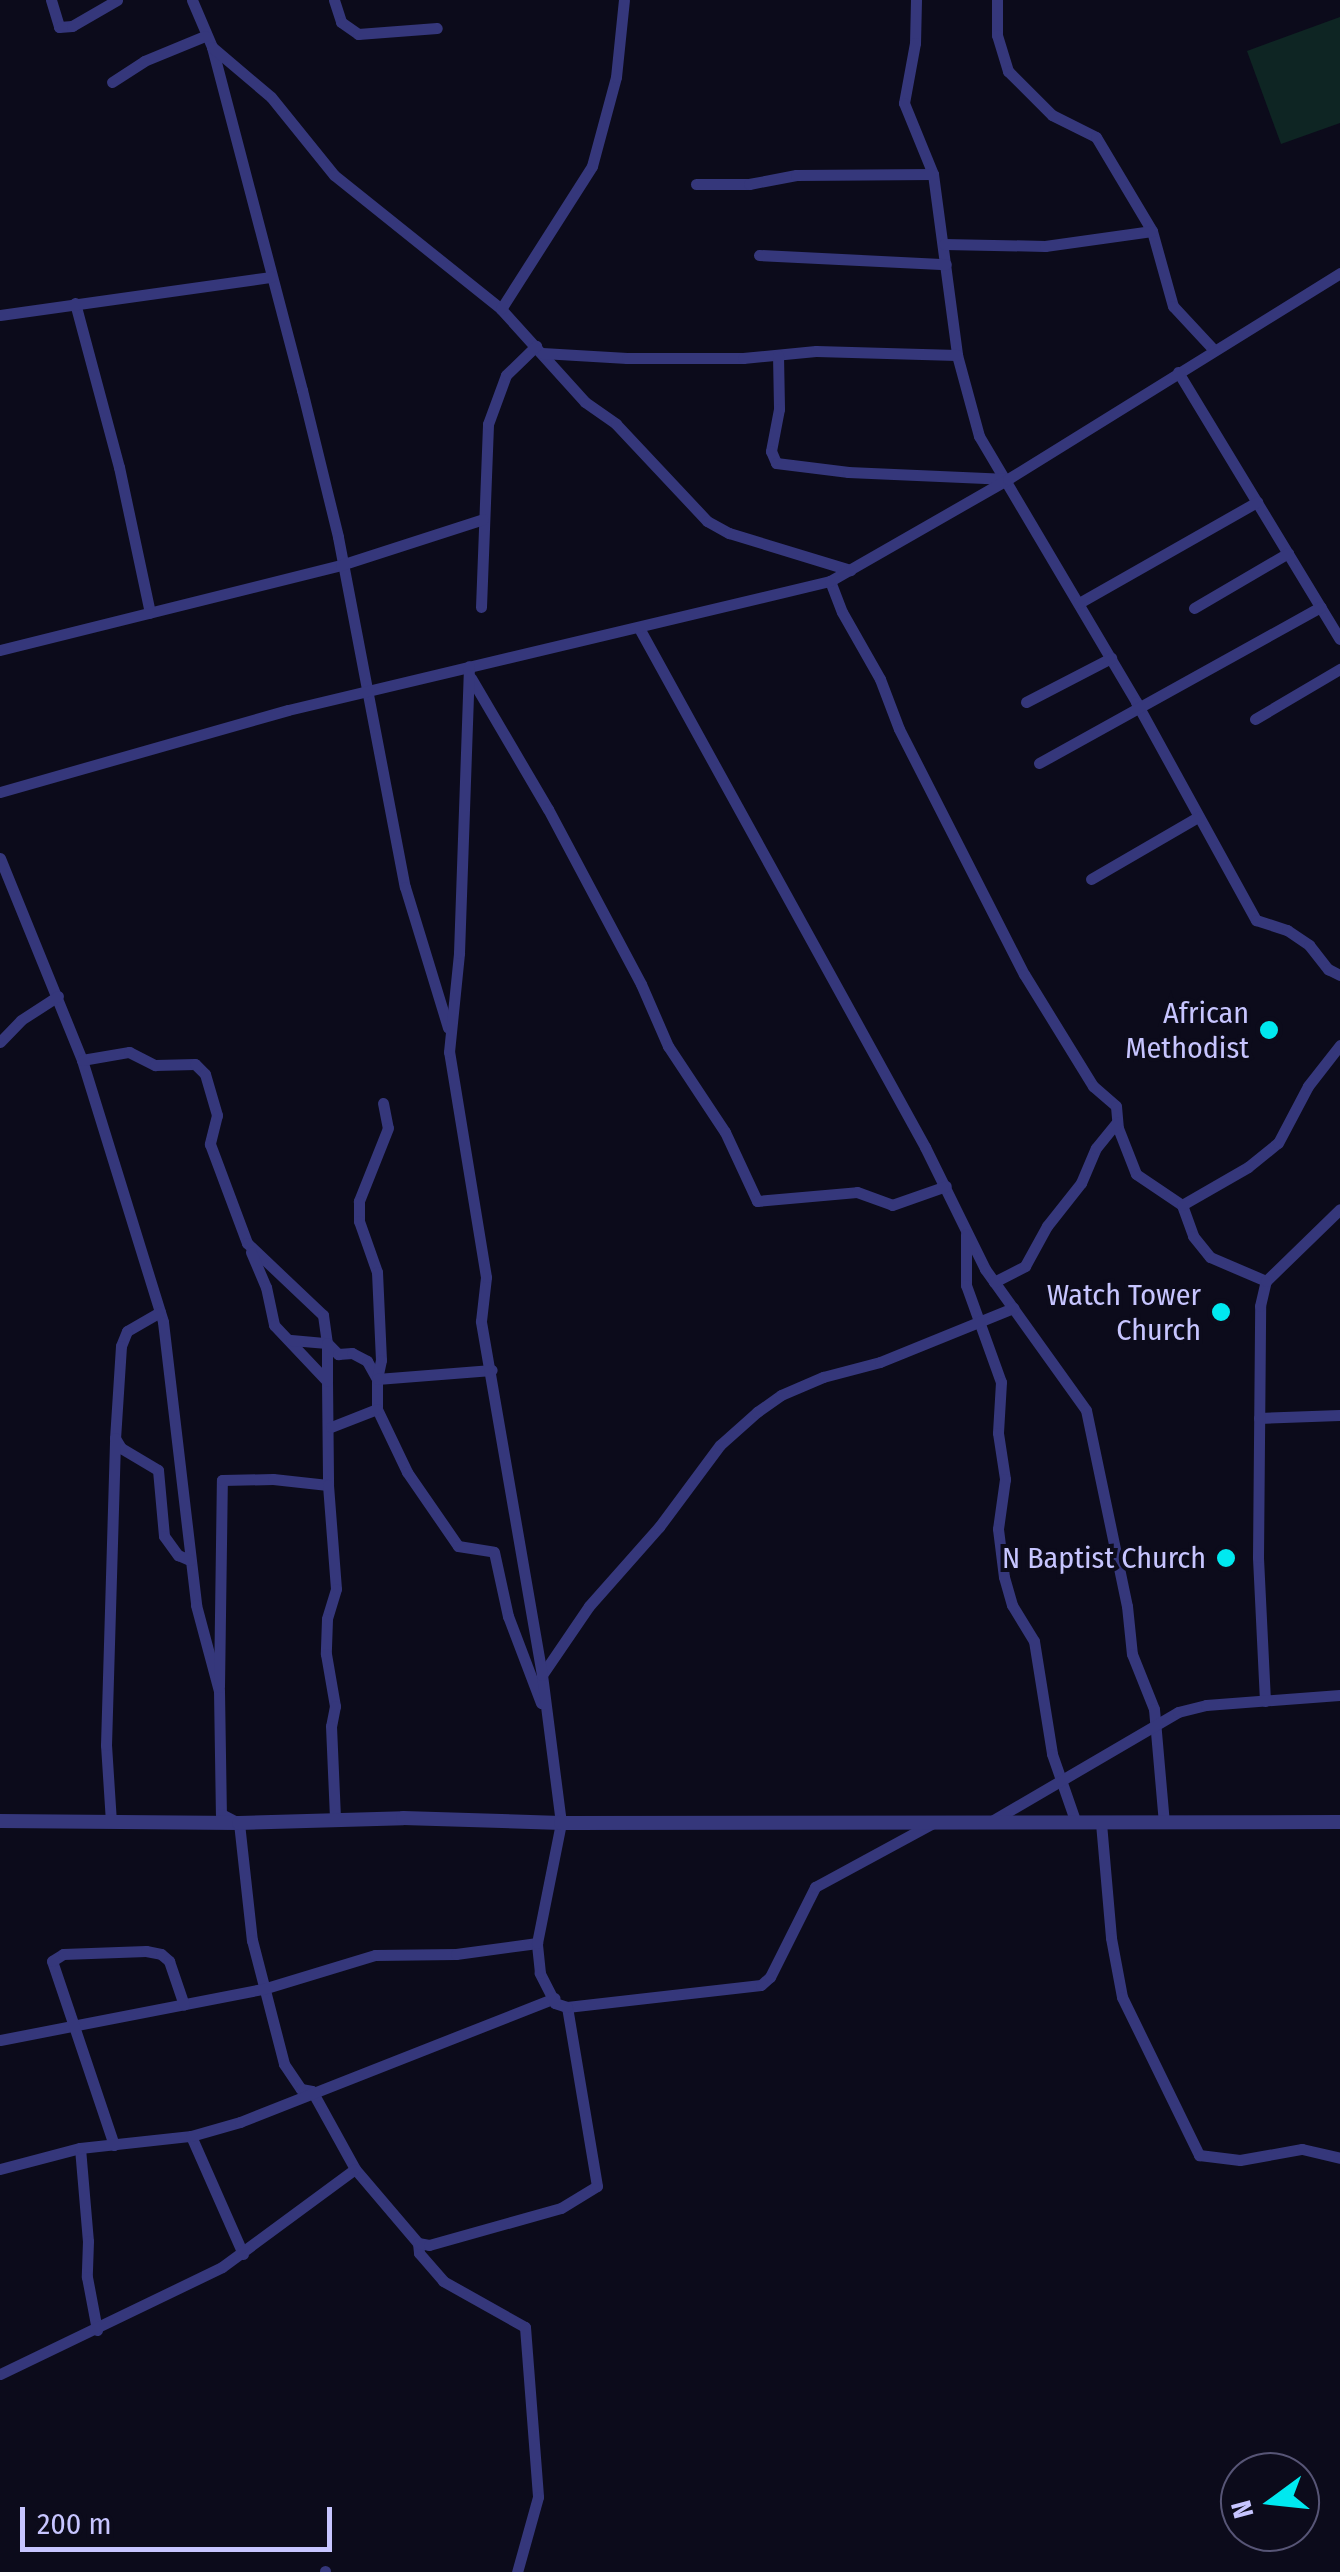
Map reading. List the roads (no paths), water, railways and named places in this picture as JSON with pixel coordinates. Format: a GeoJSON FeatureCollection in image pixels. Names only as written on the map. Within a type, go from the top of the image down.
{"type":"FeatureCollection","features":[{"type":"Feature","properties":{"kind":"street"},"geometry":{"type":"LineString","coordinates":[[51,0],[58,28],[72,26],[117,0]]}},
{"type":"Feature","properties":{"kind":"street"},"geometry":{"type":"LineString","coordinates":[[334,0],[341,22],[358,34],[437,28]]}},
{"type":"Feature","properties":{"kind":"street"},"geometry":{"type":"LineString","coordinates":[[501,309],[592,166],[616,77],[624,0]]}},
{"type":"Feature","properties":{"kind":"street"},"geometry":{"type":"LineString","coordinates":[[916,0],[915,43],[904,103],[933,174],[957,355],[979,436],[1079,603],[1256,920],[1287,930],[1309,945],[1328,969],[1340,974]]}},
{"type":"Feature","properties":{"kind":"street"},"geometry":{"type":"LineString","coordinates":[[997,0],[996,35],[1008,71],[1052,115],[1096,138],[1152,231],[1172,306],[1214,350]]}},
{"type":"Feature","properties":{"kind":"street"},"geometry":{"type":"LineString","coordinates":[[191,3],[208,41],[338,537],[405,887],[449,1032],[486,1277],[481,1321],[542,1675],[561,1823],[537,1943],[540,1974],[554,1998],[568,2008],[761,1985],[770,1977],[815,1887],[933,1823]]}},
{"type":"Feature","properties":{"kind":"street"},"geometry":{"type":"LineString","coordinates":[[208,41],[270,97],[334,175],[501,309],[585,402],[616,424],[717,528],[850,570]]}},
{"type":"Feature","properties":{"kind":"street"},"geometry":{"type":"LineString","coordinates":[[112,82],[144,61],[208,41]]}},
{"type":"Feature","properties":{"kind":"street"},"geometry":{"type":"LineString","coordinates":[[696,184],[749,184],[796,174],[933,174]]}},
{"type":"Feature","properties":{"kind":"street"},"geometry":{"type":"LineString","coordinates":[[944,244],[1045,246],[1152,231]]}},
{"type":"Feature","properties":{"kind":"street"},"geometry":{"type":"LineString","coordinates":[[759,254],[946,264]]}},
{"type":"Feature","properties":{"kind":"street"},"geometry":{"type":"LineString","coordinates":[[0,792],[368,690],[470,672],[830,581],[1008,479],[1340,273]]}},
{"type":"Feature","properties":{"kind":"street"},"geometry":{"type":"LineString","coordinates":[[0,315],[271,277]]}},
{"type":"Feature","properties":{"kind":"street"},"geometry":{"type":"LineString","coordinates":[[75,303],[119,468],[150,614]]}},
{"type":"Feature","properties":{"kind":"street"},"geometry":{"type":"LineString","coordinates":[[482,607],[483,484],[494,404],[506,374],[539,349],[627,358],[816,351],[957,355]]}},
{"type":"Feature","properties":{"kind":"street"},"geometry":{"type":"LineString","coordinates":[[778,355],[780,384],[771,451],[776,463],[848,472],[1008,479]]}},
{"type":"Feature","properties":{"kind":"street"},"geometry":{"type":"LineString","coordinates":[[1178,372],[1340,639]]}},
{"type":"Feature","properties":{"kind":"street"},"geometry":{"type":"LineString","coordinates":[[1079,603],[1257,502]]}},
{"type":"Feature","properties":{"kind":"street"},"geometry":{"type":"LineString","coordinates":[[0,650],[341,566],[483,519]]}},
{"type":"Feature","properties":{"kind":"street"},"geometry":{"type":"LineString","coordinates":[[1194,608],[1288,554]]}},
{"type":"Feature","properties":{"kind":"street"},"geometry":{"type":"LineString","coordinates":[[830,581],[842,612],[880,679],[898,730],[1024,974],[1093,1086],[1116,1106],[1117,1122],[1136,1174],[1182,1205],[1193,1236],[1210,1257],[1266,1281]]}},
{"type":"Feature","properties":{"kind":"street"},"geometry":{"type":"LineString","coordinates":[[1038,763],[1321,608]]}},
{"type":"Feature","properties":{"kind":"street"},"geometry":{"type":"LineString","coordinates":[[639,628],[946,1186],[994,1282],[1086,1410],[1127,1606],[1132,1654],[1156,1723],[1164,1823]]}},
{"type":"Feature","properties":{"kind":"street"},"geometry":{"type":"LineString","coordinates":[[1026,702],[1110,658]]}},
{"type":"Feature","properties":{"kind":"street"},"geometry":{"type":"LineString","coordinates":[[1255,719],[1340,669]]}},
{"type":"Feature","properties":{"kind":"street"},"geometry":{"type":"LineString","coordinates":[[449,1032],[459,954],[461,819],[470,672]]}},
{"type":"Feature","properties":{"kind":"street"},"geometry":{"type":"LineString","coordinates":[[470,672],[574,858],[668,1046],[724,1132],[757,1201],[857,1192],[892,1205],[946,1186]]}},
{"type":"Feature","properties":{"kind":"street"},"geometry":{"type":"LineString","coordinates":[[1090,879],[1198,817]]}},
{"type":"Feature","properties":{"kind":"street"},"geometry":{"type":"LineString","coordinates":[[0,858],[82,1060],[160,1312],[190,1560],[206,1654],[218,1691]]}},
{"type":"Feature","properties":{"kind":"street"},"geometry":{"type":"LineString","coordinates":[[0,1042],[21,1020],[58,996]]}},
{"type":"Feature","properties":{"kind":"street"},"geometry":{"type":"LineString","coordinates":[[1182,1205],[1248,1167],[1278,1142],[1314,1076],[1340,1045]]}},
{"type":"Feature","properties":{"kind":"street"},"geometry":{"type":"LineString","coordinates":[[82,1060],[129,1052],[155,1065],[190,1062],[199,1067],[216,1115],[210,1144],[266,1287],[274,1325],[327,1381]]}},
{"type":"Feature","properties":{"kind":"street"},"geometry":{"type":"LineString","coordinates":[[384,1103],[388,1128],[359,1201],[359,1221],[372,1250],[379,1290],[381,1360],[377,1409],[406,1472],[458,1546],[494,1552],[508,1616],[545,1714]]}},
{"type":"Feature","properties":{"kind":"street"},"geometry":{"type":"LineString","coordinates":[[994,1282],[1024,1266],[1047,1226],[1080,1183],[1096,1148],[1117,1122]]}},
{"type":"Feature","properties":{"kind":"street"},"geometry":{"type":"LineString","coordinates":[[1265,1701],[1258,1557],[1260,1306],[1266,1281],[1340,1209]]}},
{"type":"Feature","properties":{"kind":"street"},"geometry":{"type":"LineString","coordinates":[[966,1232],[966,1285],[1001,1382],[998,1433],[1006,1478],[998,1529],[1004,1577],[1012,1605],[1034,1641],[1052,1754],[1076,1823]]}},
{"type":"Feature","properties":{"kind":"street"},"geometry":{"type":"LineString","coordinates":[[247,1243],[323,1315],[331,1427],[328,1485],[336,1590],[326,1636],[335,1706],[331,1726],[334,1820]]}},
{"type":"Feature","properties":{"kind":"street"},"geometry":{"type":"LineString","coordinates":[[542,1675],[589,1606],[660,1527],[720,1446],[756,1412],[781,1395],[823,1377],[880,1362],[1013,1308]]}},
{"type":"Feature","properties":{"kind":"street"},"geometry":{"type":"LineString","coordinates":[[111,1822],[106,1744],[121,1346],[127,1331],[160,1312]]}},
{"type":"Feature","properties":{"kind":"street"},"geometry":{"type":"LineString","coordinates":[[291,1340],[327,1343],[338,1354],[352,1353],[367,1362],[377,1379]]}},
{"type":"Feature","properties":{"kind":"street"},"geometry":{"type":"LineString","coordinates":[[377,1379],[492,1370]]}},
{"type":"Feature","properties":{"kind":"street"},"geometry":{"type":"LineString","coordinates":[[331,1427],[377,1409]]}},
{"type":"Feature","properties":{"kind":"street"},"geometry":{"type":"LineString","coordinates":[[1259,1418],[1340,1415]]}},
{"type":"Feature","properties":{"kind":"street"},"geometry":{"type":"LineString","coordinates":[[115,1438],[121,1448],[158,1470],[164,1536],[178,1555],[190,1560]]}},
{"type":"Feature","properties":{"kind":"street"},"geometry":{"type":"LineString","coordinates":[[239,1823],[221,1814],[218,1691],[222,1480],[273,1479],[328,1485]]}},
{"type":"Feature","properties":{"kind":"street"},"geometry":{"type":"LineString","coordinates":[[989,1823],[1156,1723],[1206,1705],[1340,1696]]}},
{"type":"Feature","properties":{"kind":"street"},"geometry":{"type":"LineString","coordinates":[[0,1822],[1340,1822]]}},
{"type":"Feature","properties":{"kind":"street"},"geometry":{"type":"LineString","coordinates":[[239,1823],[252,1940],[263,1989],[284,2064],[301,2089],[312,2090]]}},
{"type":"Feature","properties":{"kind":"street"},"geometry":{"type":"LineString","coordinates":[[1101,1823],[1111,1938],[1122,1997],[1199,2155],[1240,2160],[1302,2149],[1340,2158]]}},
{"type":"Feature","properties":{"kind":"street"},"geometry":{"type":"LineString","coordinates":[[0,2040],[263,1989],[375,1956],[456,1954],[537,1943]]}},
{"type":"Feature","properties":{"kind":"street"},"geometry":{"type":"LineString","coordinates":[[114,2145],[54,1974],[56,1956],[146,1950],[161,1954],[168,1961],[184,2004]]}},
{"type":"Feature","properties":{"kind":"street"},"geometry":{"type":"LineString","coordinates":[[0,2169],[80,2148],[192,2136],[240,2122],[312,2090],[554,1998]]}},
{"type":"Feature","properties":{"kind":"street"},"geometry":{"type":"LineString","coordinates":[[418,2244],[429,2245],[561,2208],[597,2186],[568,2008]]}},
{"type":"Feature","properties":{"kind":"street"},"geometry":{"type":"LineString","coordinates":[[312,2090],[355,2170],[418,2244],[419,2253],[443,2281],[525,2327],[538,2497],[517,2572]]}},
{"type":"Feature","properties":{"kind":"street"},"geometry":{"type":"LineString","coordinates":[[192,2136],[243,2254]]}},
{"type":"Feature","properties":{"kind":"street"},"geometry":{"type":"LineString","coordinates":[[80,2148],[88,2240],[87,2277],[97,2330]]}},
{"type":"Feature","properties":{"kind":"street"},"geometry":{"type":"LineString","coordinates":[[0,2374],[97,2330],[243,2254],[355,2170]]}},
{"type":"Feature","properties":{"kind":"place","name":"African Methodist"},"geometry":{"type":"Point","coordinates":[1269,1030]}},
{"type":"Feature","properties":{"kind":"place","name":"Watch Tower Church"},"geometry":{"type":"Point","coordinates":[1221,1312]}},
{"type":"Feature","properties":{"kind":"place","name":"N Baptist Church"},"geometry":{"type":"Point","coordinates":[1226,1558]}}]}
